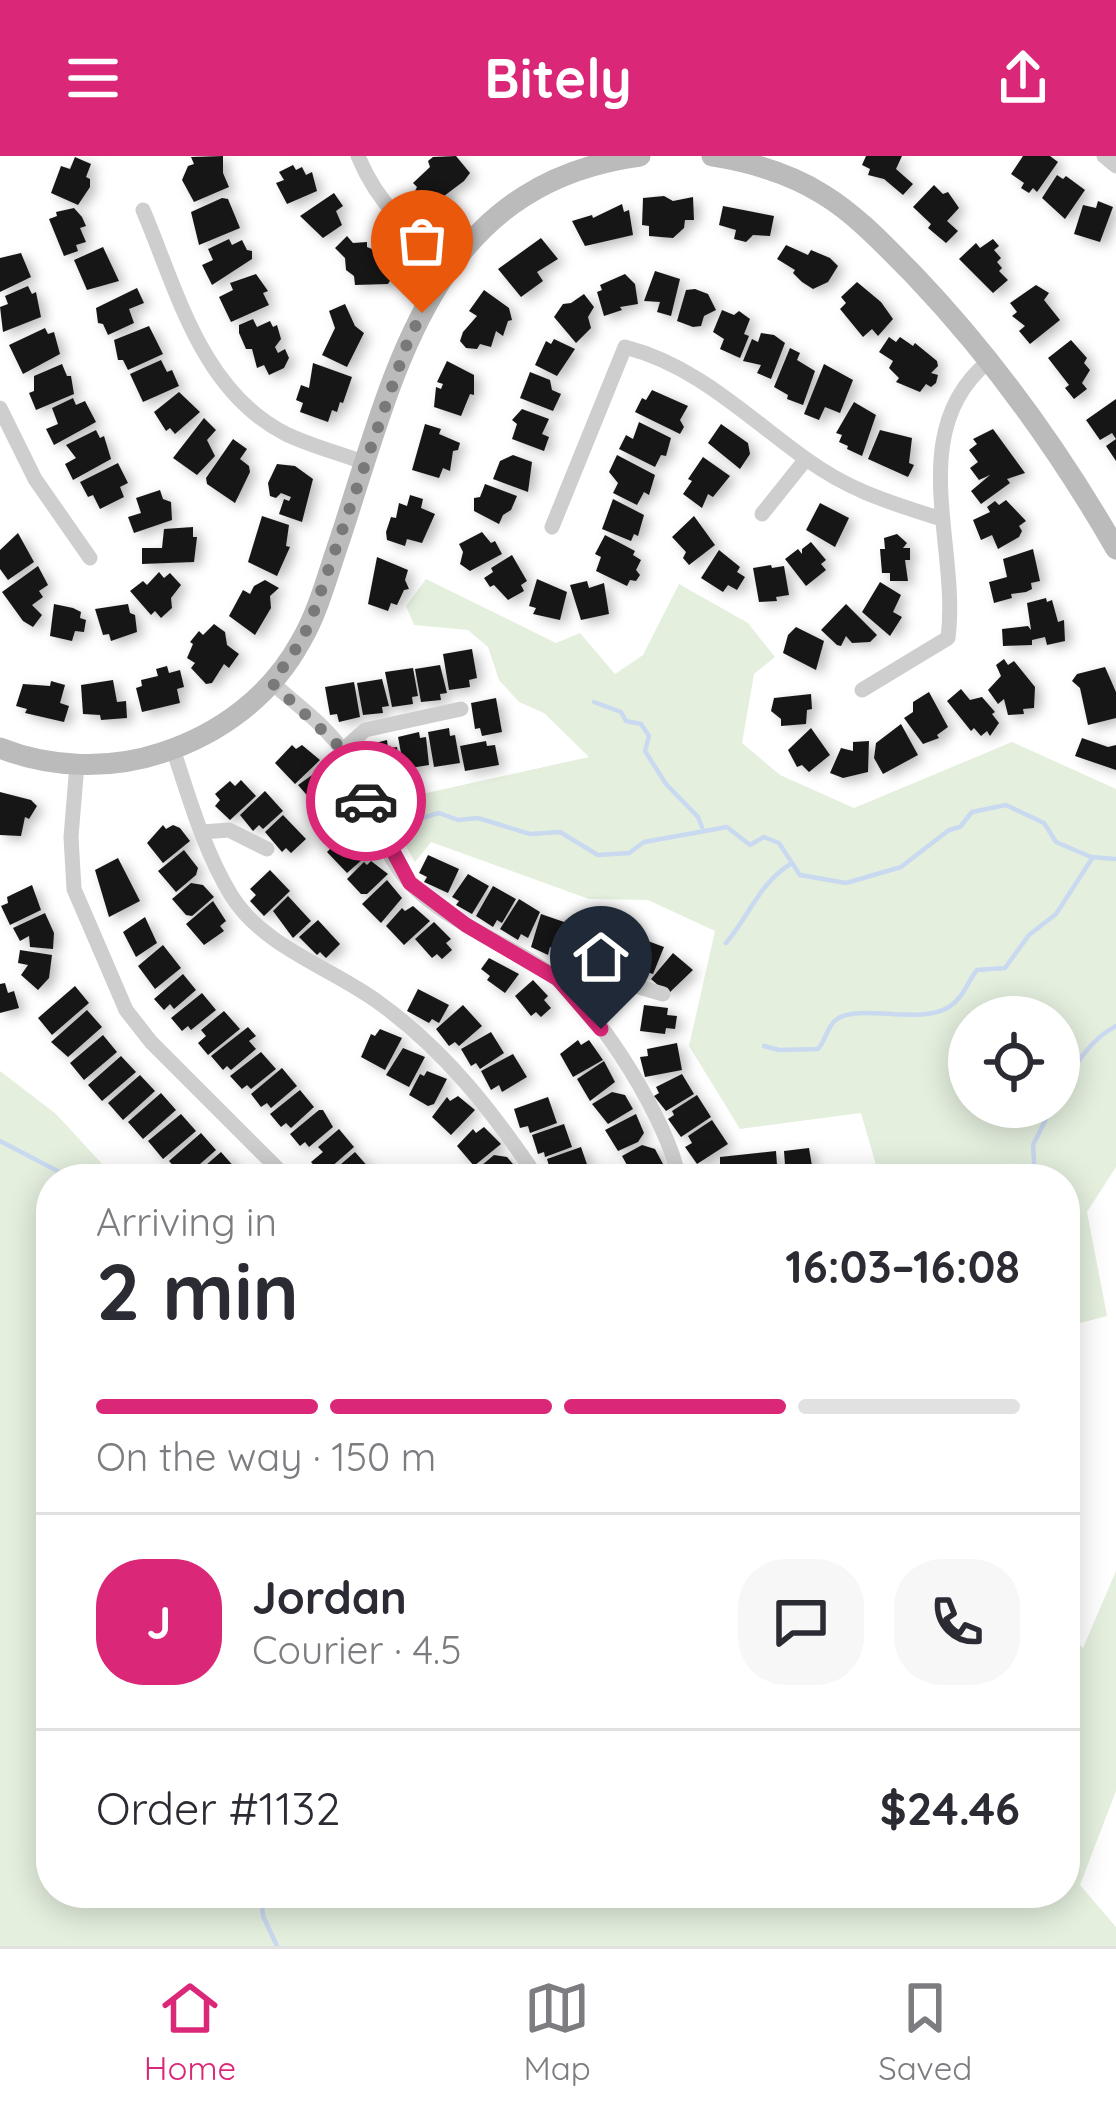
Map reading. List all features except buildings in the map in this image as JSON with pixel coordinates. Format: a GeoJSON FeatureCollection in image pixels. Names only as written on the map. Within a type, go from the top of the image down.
{"type":"FeatureCollection","features":[{"type":"Feature","properties":{"kind":"street"},"geometry":{"type":"LineString","coordinates":[[358,156],[371,188],[398,221],[451,262]]}},
{"type":"Feature","properties":{"kind":"street"},"geometry":{"type":"LineString","coordinates":[[0,748],[29,758],[77,764],[128,762],[172,749],[222,725],[272,683],[302,640],[408,341],[451,262],[492,218],[531,193],[589,167],[640,156]]}},
{"type":"Feature","properties":{"kind":"street"},"geometry":{"type":"LineString","coordinates":[[712,156],[775,172],[822,194],[890,250],[989,362],[1078,483],[1116,549]]}},
{"type":"Feature","properties":{"kind":"street"},"geometry":{"type":"LineString","coordinates":[[1104,156],[1116,166]]}},
{"type":"Feature","properties":{"kind":"street"},"geometry":{"type":"LineString","coordinates":[[143,210],[200,346],[232,390],[286,434],[365,463]]}},
{"type":"Feature","properties":{"kind":"street"},"geometry":{"type":"LineString","coordinates":[[552,527],[625,347],[708,384],[806,459],[864,495],[941,520]]}},
{"type":"Feature","properties":{"kind":"street"},"geometry":{"type":"LineString","coordinates":[[862,690],[948,638],[941,456],[952,407],[968,378],[989,362]]}},
{"type":"Feature","properties":{"kind":"street"},"geometry":{"type":"LineString","coordinates":[[0,408],[35,479],[90,558]]}},
{"type":"Feature","properties":{"kind":"street"},"geometry":{"type":"LineString","coordinates":[[762,514],[806,459]]}},
{"type":"Feature","properties":{"kind":"street"},"geometry":{"type":"LineString","coordinates":[[272,683],[343,750],[386,844],[410,883],[466,925],[558,979],[622,1054],[675,1164]]}},
{"type":"Feature","properties":{"kind":"street"},"geometry":{"type":"LineString","coordinates":[[343,750],[365,730],[460,709]]}},
{"type":"Feature","properties":{"kind":"street"},"geometry":{"type":"LineString","coordinates":[[172,749],[231,896],[261,931],[379,1003],[459,1073],[487,1104],[528,1164]]}},
{"type":"Feature","properties":{"kind":"street"},"geometry":{"type":"LineString","coordinates":[[77,764],[71,837],[74,889],[126,1010],[151,1042],[276,1164]]}},
{"type":"Feature","properties":{"kind":"street"},"geometry":{"type":"LineString","coordinates":[[202,832],[229,830],[267,849]]}},
{"type":"Feature","properties":{"kind":"street"},"geometry":{"type":"LineString","coordinates":[[558,979],[601,976],[663,994]]}},
{"type":"Feature","properties":{"kind":"green space"},"geometry":{"type":"Polygon","coordinates":[[[426,579],[556,643],[580,633],[615,674],[643,655],[679,584],[748,623],[775,657],[754,674],[742,743],[780,775],[854,808],[1012,742],[1116,789],[1116,1167],[1087,1212],[1107,1316],[1080,1323],[1080,1164],[876,1164],[861,1113],[740,1129],[689,1046],[715,931],[648,900],[589,899],[431,842],[415,862],[404,843],[407,802],[422,794],[589,757],[544,713],[519,702],[499,680],[488,647],[468,630],[414,625],[406,606],[426,579]]]}},
{"type":"Feature","properties":{"kind":"green space"},"geometry":{"type":"Polygon","coordinates":[[[0,1071],[56,1114],[102,1164],[36,1164],[36,1908],[1080,1908],[1080,1885],[1116,1927],[1116,1946],[0,1946],[0,1071]]]}},
{"type":"Feature","properties":{"kind":"green space"},"geometry":{"type":"Polygon","coordinates":[[[1116,1571],[1116,1791],[1080,1885],[1080,1645],[1083,1648],[1116,1571]]]}},
{"type":"Feature","properties":{"kind":"waterway"},"geometry":{"type":"LineString","coordinates":[[594,702],[621,712],[626,721],[641,724],[649,736],[645,751],[702,827]]}},
{"type":"Feature","properties":{"kind":"waterway"},"geometry":{"type":"LineString","coordinates":[[418,819],[439,813],[458,820],[478,818],[530,834],[560,832],[598,855],[629,853],[644,842],[727,827],[750,845],[764,837],[779,843],[800,875],[846,883],[901,867],[949,830],[960,827],[972,812],[1006,805],[1044,823],[1056,842],[1091,857],[1116,859]]}},
{"type":"Feature","properties":{"kind":"waterway"},"geometry":{"type":"LineString","coordinates":[[764,1046],[818,1049],[841,1017],[920,1015],[949,1007],[977,970],[1005,968],[1029,935],[1056,914],[1093,857]]}},
{"type":"Feature","properties":{"kind":"waterway"},"geometry":{"type":"LineString","coordinates":[[726,943],[763,890],[792,863]]}},
{"type":"Feature","properties":{"kind":"waterway"},"geometry":{"type":"LineString","coordinates":[[1080,1060],[1116,1026]]}},
{"type":"Feature","properties":{"kind":"waterway"},"geometry":{"type":"LineString","coordinates":[[1034,1164],[1033,1145],[1042,1128]]}},
{"type":"Feature","properties":{"kind":"waterway"},"geometry":{"type":"LineString","coordinates":[[0,1141],[44,1164]]}},
{"type":"Feature","properties":{"kind":"waterway"},"geometry":{"type":"LineString","coordinates":[[262,1908],[277,1946]]}},
{"type":"Feature","properties":{"kind":"way so far"},"geometry":{"type":"LineString","coordinates":[[366,801],[343,750],[272,683],[302,640],[313,614],[408,341],[422,313]]}},
{"type":"Feature","properties":{"kind":"route"},"geometry":{"type":"LineString","coordinates":[[366,801],[410,883],[466,925],[558,979],[601,1029]]}}]}
